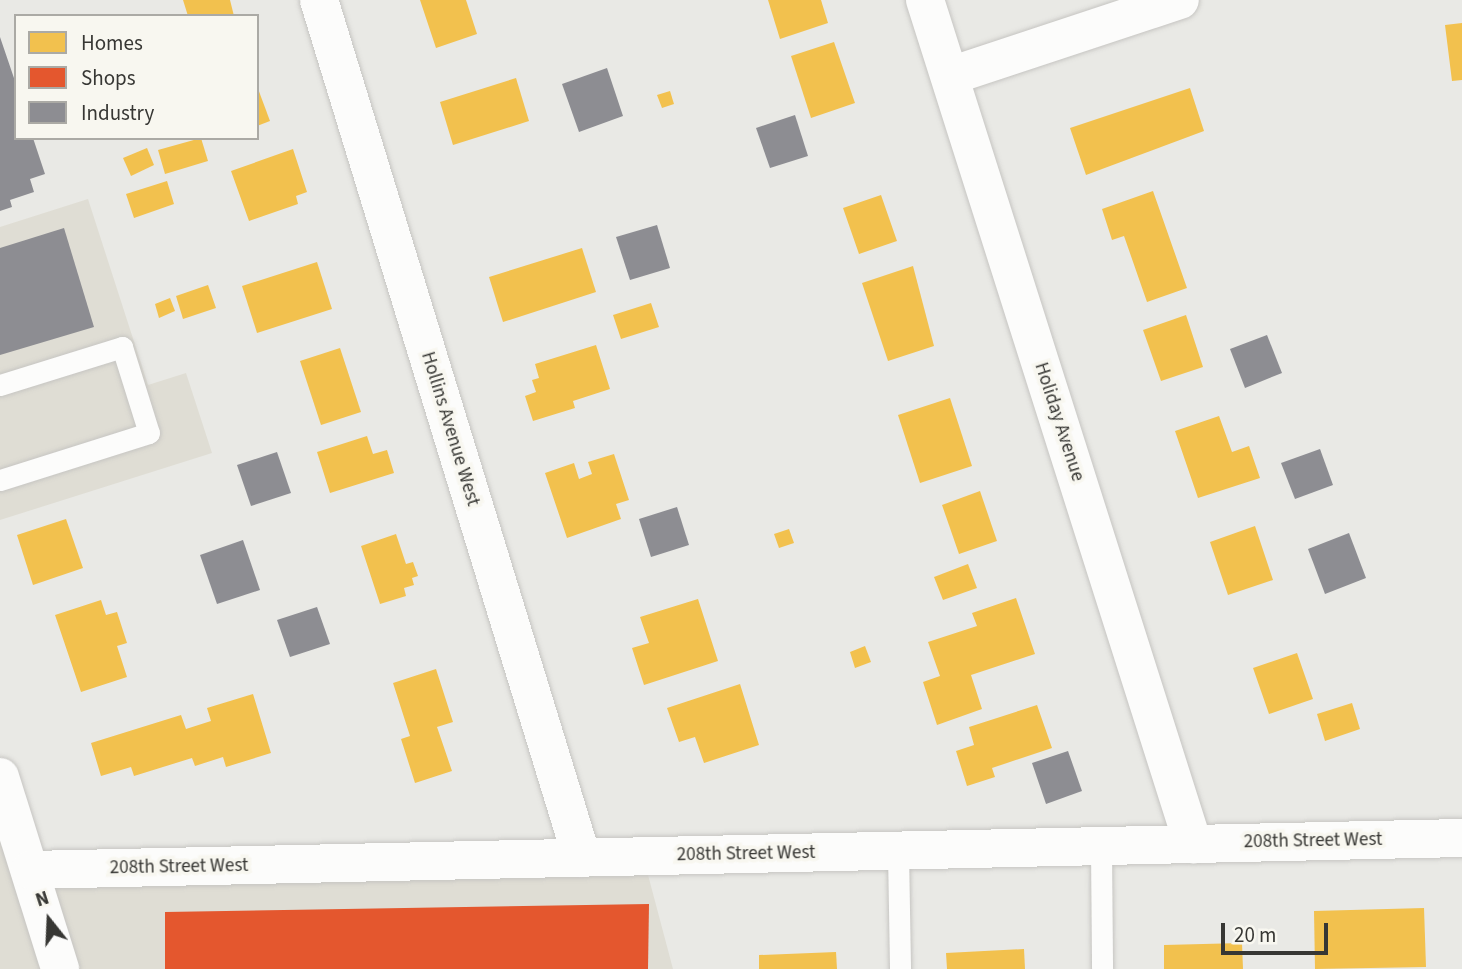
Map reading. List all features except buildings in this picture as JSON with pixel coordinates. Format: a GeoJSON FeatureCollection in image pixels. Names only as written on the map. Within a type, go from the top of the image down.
{"type":"FeatureCollection","features":[{"type":"Feature","properties":{"kind":"street","name":"Hollins Avenue West"},"geometry":{"type":"LineString","coordinates":[[319,0],[582,858]]}},
{"type":"Feature","properties":{"kind":"street","name":"Holiday Avenue"},"geometry":{"type":"LineString","coordinates":[[925,0],[1194,844]]}},
{"type":"Feature","properties":{"kind":"street"},"geometry":{"type":"LineString","coordinates":[[950,76],[1180,0]]}},
{"type":"Feature","properties":{"kind":"street"},"geometry":{"type":"LineString","coordinates":[[1,781],[61,969]]}},
{"type":"Feature","properties":{"kind":"street","name":"208th Street West"},"geometry":{"type":"LineString","coordinates":[[30,870],[1462,838]]}},
{"type":"Feature","properties":{"kind":"lane"},"geometry":{"type":"LineString","coordinates":[[0,385],[122,347],[149,433],[0,480]]}},
{"type":"Feature","properties":{"kind":"lane"},"geometry":{"type":"LineString","coordinates":[[1101,848],[1102,969]]}},
{"type":"Feature","properties":{"kind":"lane"},"geometry":{"type":"LineString","coordinates":[[898,852],[900,969]]}},
{"type":"Feature","properties":{"kind":"shaded area"},"geometry":{"type":"Polygon","coordinates":[[[88,199],[148,385],[186,373],[212,453],[0,520],[0,227],[88,199]]]}},
{"type":"Feature","properties":{"kind":"shaded area"},"geometry":{"type":"Polygon","coordinates":[[[0,777],[30,870],[643,856],[673,969],[0,969],[0,777]]]}}]}
